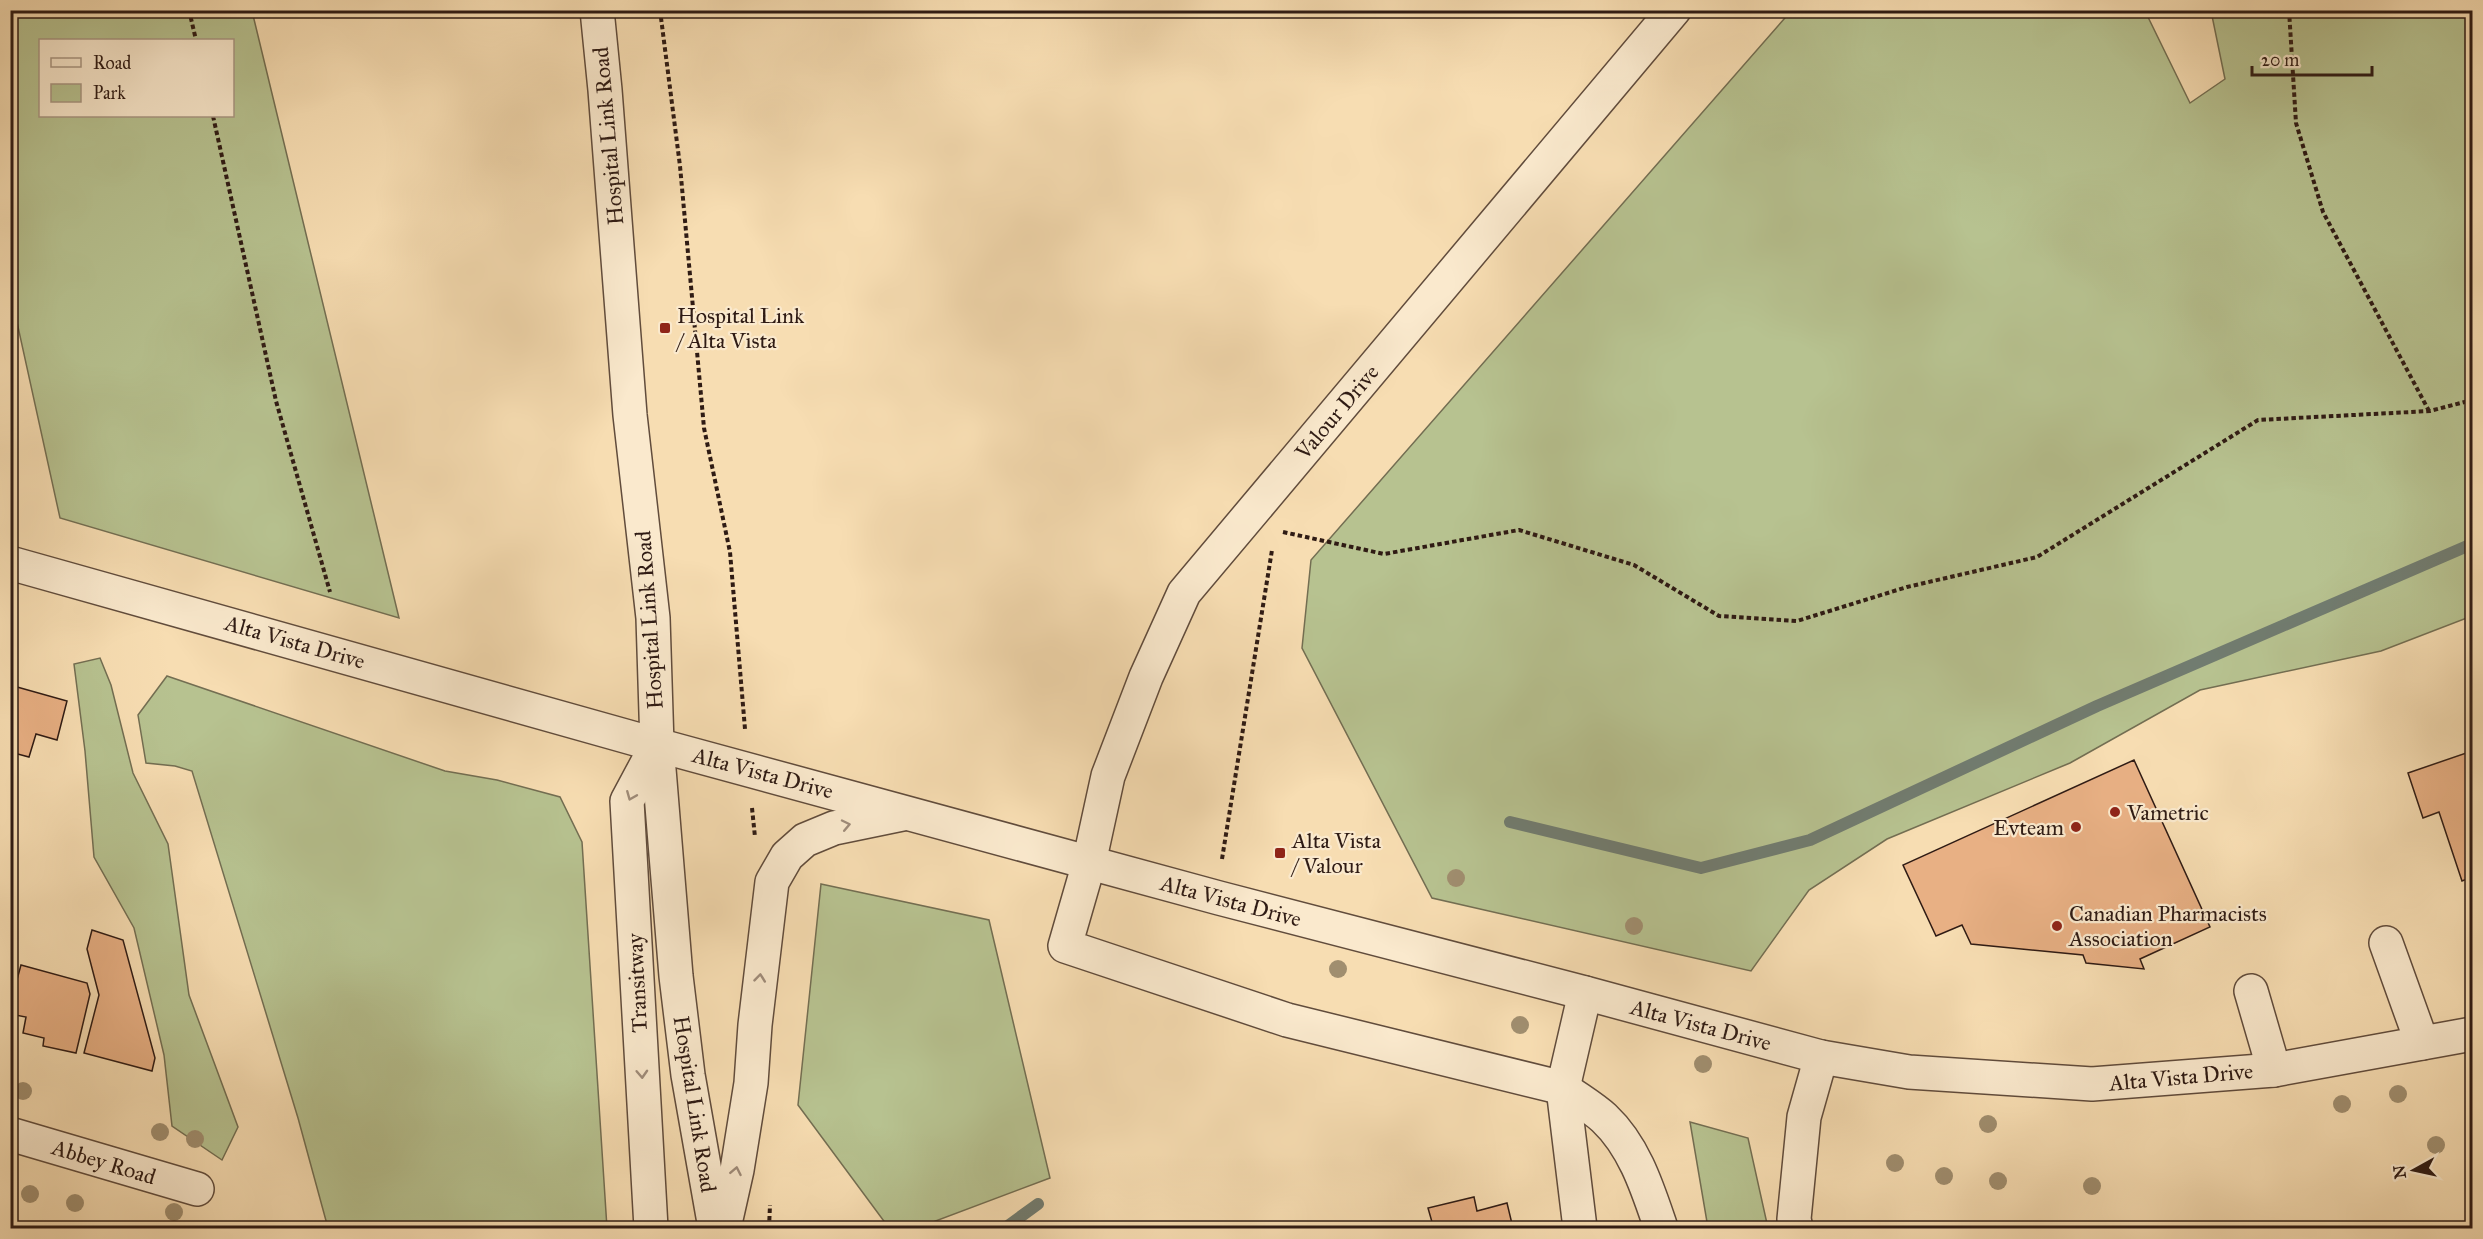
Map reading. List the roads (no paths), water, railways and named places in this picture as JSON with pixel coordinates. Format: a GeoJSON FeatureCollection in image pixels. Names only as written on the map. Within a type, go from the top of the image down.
{"type":"FeatureCollection","features":[{"type":"Feature","properties":{"kind":"street","name":"Hospital Link Road"},"geometry":{"type":"LineString","coordinates":[[597,10],[630,415],[652,618],[657,745],[676,976],[688,1075],[715,1228]]}},
{"type":"Feature","properties":{"kind":"street","name":"Valour Drive"},"geometry":{"type":"LineString","coordinates":[[1563,1089],[1287,1020],[1065,946],[1089,863],[1108,776],[1146,677],[1184,593],[1674,10]]}},
{"type":"Feature","properties":{"kind":"street","name":"Alta Vista Drive"},"geometry":{"type":"LineString","coordinates":[[10,563],[657,745],[1089,863],[1821,1057],[1909,1072],[2092,1084],[2274,1070],[2472,1034]]}},
{"type":"Feature","properties":{"kind":"street","name":"Transitway"},"geometry":{"type":"LineString","coordinates":[[651,1228],[627,801],[657,745]]}},
{"type":"Feature","properties":{"kind":"street"},"geometry":{"type":"LineString","coordinates":[[724,1228],[737,1170],[751,1083],[755,1025],[772,882],[788,856],[805,840],[834,828],[908,812]]}},
{"type":"Feature","properties":{"kind":"street"},"geometry":{"type":"LineString","coordinates":[[2386,943],[2422,1043]]}},
{"type":"Feature","properties":{"kind":"street"},"geometry":{"type":"LineString","coordinates":[[2251,991],[2274,1070]]}},
{"type":"Feature","properties":{"kind":"street"},"geometry":{"type":"LineString","coordinates":[[1580,1228],[1563,1089],[1585,993]]}},
{"type":"Feature","properties":{"kind":"street"},"geometry":{"type":"LineString","coordinates":[[1796,1228],[1794,1219],[1804,1117],[1821,1057]]}},
{"type":"Feature","properties":{"kind":"street"},"geometry":{"type":"LineString","coordinates":[[1563,1089],[1603,1117],[1615,1129],[1637,1165],[1661,1228]]}},
{"type":"Feature","properties":{"kind":"street","name":"Abbey Road"},"geometry":{"type":"LineString","coordinates":[[10,1134],[197,1189]]}},
{"type":"Feature","properties":{"kind":"waterway"},"geometry":{"type":"LineString","coordinates":[[1510,822],[1701,868],[1810,840],[2097,706],[2472,544]]}},
{"type":"Feature","properties":{"kind":"waterway"},"geometry":{"type":"LineString","coordinates":[[1005,1228],[1038,1204]]}},
{"type":"Feature","properties":{"kind":"place","name":"Hospital Link / Alta Vista"},"geometry":{"type":"Point","coordinates":[665,328]}},
{"type":"Feature","properties":{"kind":"place","name":"Vametric"},"geometry":{"type":"Point","coordinates":[2115,812]}},
{"type":"Feature","properties":{"kind":"place","name":"Evteam"},"geometry":{"type":"Point","coordinates":[2076,827]}},
{"type":"Feature","properties":{"kind":"place","name":"Alta Vista / Valour"},"geometry":{"type":"Point","coordinates":[1280,853]}},
{"type":"Feature","properties":{"kind":"place","name":"Canadian Pharmacists Association"},"geometry":{"type":"Point","coordinates":[2057,926]}}]}
